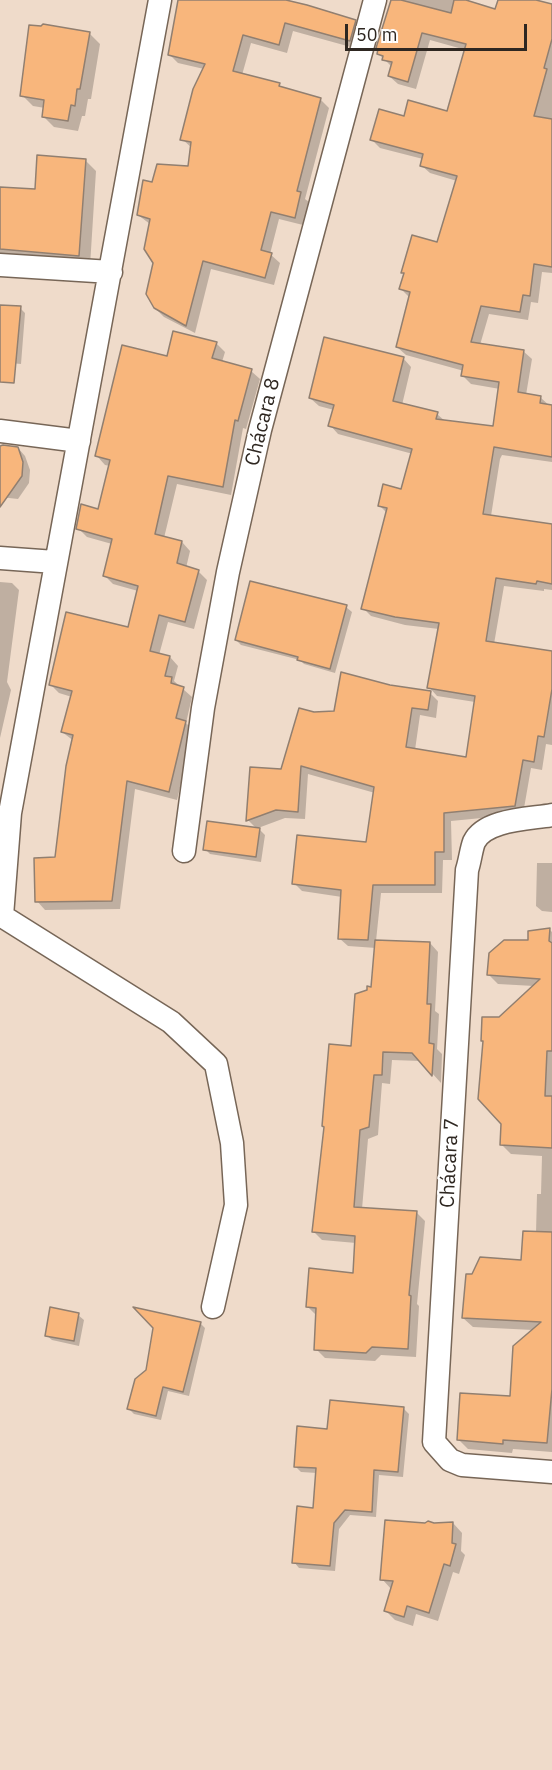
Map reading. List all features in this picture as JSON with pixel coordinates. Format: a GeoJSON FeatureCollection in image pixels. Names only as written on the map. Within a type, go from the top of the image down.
{"type":"FeatureCollection","features":[{"type":"Feature","properties":{"kind":"street"},"geometry":{"type":"LineString","coordinates":[[160,0],[79,441],[4,822],[3,916],[171,1022],[216,1064],[232,1143],[236,1205],[213,1307]]}},
{"type":"Feature","properties":{"kind":"street","name":"Chácara 8"},"geometry":{"type":"LineString","coordinates":[[184,851],[203,708],[230,562],[263,419],[375,0]]}},
{"type":"Feature","properties":{"kind":"street"},"geometry":{"type":"LineString","coordinates":[[0,265],[111,272]]}},
{"type":"Feature","properties":{"kind":"street"},"geometry":{"type":"LineString","coordinates":[[0,431],[79,441]]}},
{"type":"Feature","properties":{"kind":"street"},"geometry":{"type":"LineString","coordinates":[[0,558],[56,562]]}},
{"type":"Feature","properties":{"kind":"street","name":"Chácara 7"},"geometry":{"type":"LineString","coordinates":[[552,815],[494,825],[482,832],[474,842],[467,870],[434,1442],[450,1460],[462,1465],[552,1472]]}},
{"type":"Feature","properties":{"kind":"building"},"geometry":{"type":"Polygon","coordinates":[[[178,0],[286,0],[356,20],[350,41],[285,23],[279,45],[243,35],[233,71],[280,83],[279,86],[321,98],[297,191],[301,192],[295,218],[271,212],[261,250],[272,253],[265,278],[203,261],[186,326],[154,308],[146,294],[153,263],[144,249],[150,219],[137,215],[143,180],[152,182],[157,164],[188,166],[191,142],[180,140],[193,89],[205,64],[168,55],[178,0]]]}},
{"type":"Feature","properties":{"kind":"building"},"geometry":{"type":"Polygon","coordinates":[[[391,0],[401,0],[451,13],[454,0],[466,0],[495,9],[498,0],[536,0],[552,4],[552,39],[544,68],[547,69],[534,116],[552,119],[552,267],[534,264],[530,296],[523,295],[520,312],[481,306],[471,342],[524,350],[518,392],[541,396],[540,403],[552,405],[552,457],[494,447],[483,514],[552,524],[552,584],[496,578],[486,641],[552,651],[552,689],[544,737],[538,736],[534,762],[523,760],[515,806],[444,813],[444,852],[435,852],[435,885],[373,885],[368,940],[338,939],[341,890],[292,884],[297,835],[366,842],[374,787],[301,766],[298,812],[276,810],[246,821],[250,767],[281,769],[299,708],[314,712],[334,711],[341,672],[390,685],[431,691],[428,710],[412,708],[406,747],[466,757],[475,696],[427,688],[439,623],[395,617],[361,609],[387,508],[378,506],[383,484],[401,489],[412,449],[328,426],[334,405],[309,398],[324,337],[404,357],[393,401],[438,412],[436,419],[493,426],[499,382],[461,376],[463,365],[396,347],[410,292],[399,289],[404,273],[401,273],[412,235],[437,242],[457,176],[420,166],[423,154],[370,140],[379,109],[404,116],[408,100],[447,111],[466,44],[422,33],[408,82],[388,76],[392,62],[382,60],[383,56],[377,54],[378,49],[376,48],[391,0]]]}},
{"type":"Feature","properties":{"kind":"building"},"geometry":{"type":"Polygon","coordinates":[[[43,24],[90,32],[80,89],[77,89],[75,106],[71,105],[68,121],[42,117],[44,100],[20,96],[29,25],[41,26],[43,24]]]}},
{"type":"Feature","properties":{"kind":"building"},"geometry":{"type":"Polygon","coordinates":[[[37,155],[86,159],[79,256],[0,249],[0,187],[35,189],[37,155]]]}},
{"type":"Feature","properties":{"kind":"building"},"geometry":{"type":"Polygon","coordinates":[[[0,305],[21,306],[14,383],[0,382],[0,305]]]}},
{"type":"Feature","properties":{"kind":"building"},"geometry":{"type":"Polygon","coordinates":[[[173,331],[217,342],[212,358],[252,369],[238,421],[235,420],[223,487],[168,476],[155,534],[182,541],[177,563],[199,570],[185,622],[159,615],[150,651],[170,656],[165,676],[172,677],[171,683],[184,687],[176,718],[186,721],[169,792],[127,781],[112,901],[35,902],[34,858],[55,857],[66,766],[73,735],[61,732],[72,691],[49,685],[66,612],[128,627],[138,586],[103,576],[112,539],[76,529],[81,504],[98,509],[110,460],[95,456],[122,345],[167,356],[173,331]]]}},
{"type":"Feature","properties":{"kind":"building"},"geometry":{"type":"Polygon","coordinates":[[[0,446],[18,447],[23,462],[22,476],[0,507],[0,446]]]}},
{"type":"Feature","properties":{"kind":"building"},"geometry":{"type":"Polygon","coordinates":[[[250,581],[347,605],[330,669],[297,660],[298,657],[235,640],[250,581]]]}},
{"type":"Feature","properties":{"kind":"building"},"geometry":{"type":"Polygon","coordinates":[[[207,821],[260,828],[256,857],[203,850],[207,821]]]}},
{"type":"Feature","properties":{"kind":"building"},"geometry":{"type":"Polygon","coordinates":[[[550,928],[552,1051],[547,1051],[545,1096],[552,1096],[552,1148],[500,1145],[501,1124],[478,1099],[483,1041],[481,1041],[482,1017],[499,1017],[540,979],[487,975],[489,953],[504,940],[528,940],[528,931],[550,928]]]}},
{"type":"Feature","properties":{"kind":"building"},"geometry":{"type":"Polygon","coordinates":[[[375,940],[430,942],[427,1004],[431,1004],[429,1043],[434,1044],[432,1076],[412,1053],[383,1052],[382,1075],[374,1075],[369,1127],[360,1130],[354,1207],[417,1211],[409,1295],[411,1296],[408,1349],[372,1347],[366,1353],[314,1350],[316,1308],[306,1307],[309,1268],[353,1273],[355,1236],[312,1232],[324,1127],[322,1126],[329,1044],[351,1046],[355,994],[367,990],[367,986],[371,987],[375,940]]]}},
{"type":"Feature","properties":{"kind":"building"},"geometry":{"type":"Polygon","coordinates":[[[523,1231],[552,1232],[552,1389],[547,1443],[503,1440],[503,1444],[457,1440],[460,1393],[510,1396],[513,1346],[541,1322],[462,1318],[466,1274],[472,1274],[480,1257],[521,1260],[523,1231]]]}},
{"type":"Feature","properties":{"kind":"building"},"geometry":{"type":"Polygon","coordinates":[[[50,1307],[79,1313],[74,1341],[45,1336],[50,1307]]]}},
{"type":"Feature","properties":{"kind":"building"},"geometry":{"type":"Polygon","coordinates":[[[133,1307],[201,1322],[183,1392],[163,1387],[156,1416],[127,1409],[135,1379],[146,1370],[153,1328],[133,1307]]]}},
{"type":"Feature","properties":{"kind":"building"},"geometry":{"type":"Polygon","coordinates":[[[330,1400],[404,1407],[398,1472],[374,1470],[372,1512],[345,1510],[334,1523],[330,1566],[292,1563],[297,1506],[313,1508],[316,1468],[294,1467],[297,1426],[327,1429],[330,1400]]]}},
{"type":"Feature","properties":{"kind":"building"},"geometry":{"type":"Polygon","coordinates":[[[385,1520],[425,1523],[428,1521],[453,1522],[452,1543],[456,1544],[450,1566],[444,1564],[429,1613],[407,1606],[404,1617],[384,1611],[393,1581],[380,1580],[385,1520]]]}}]}
